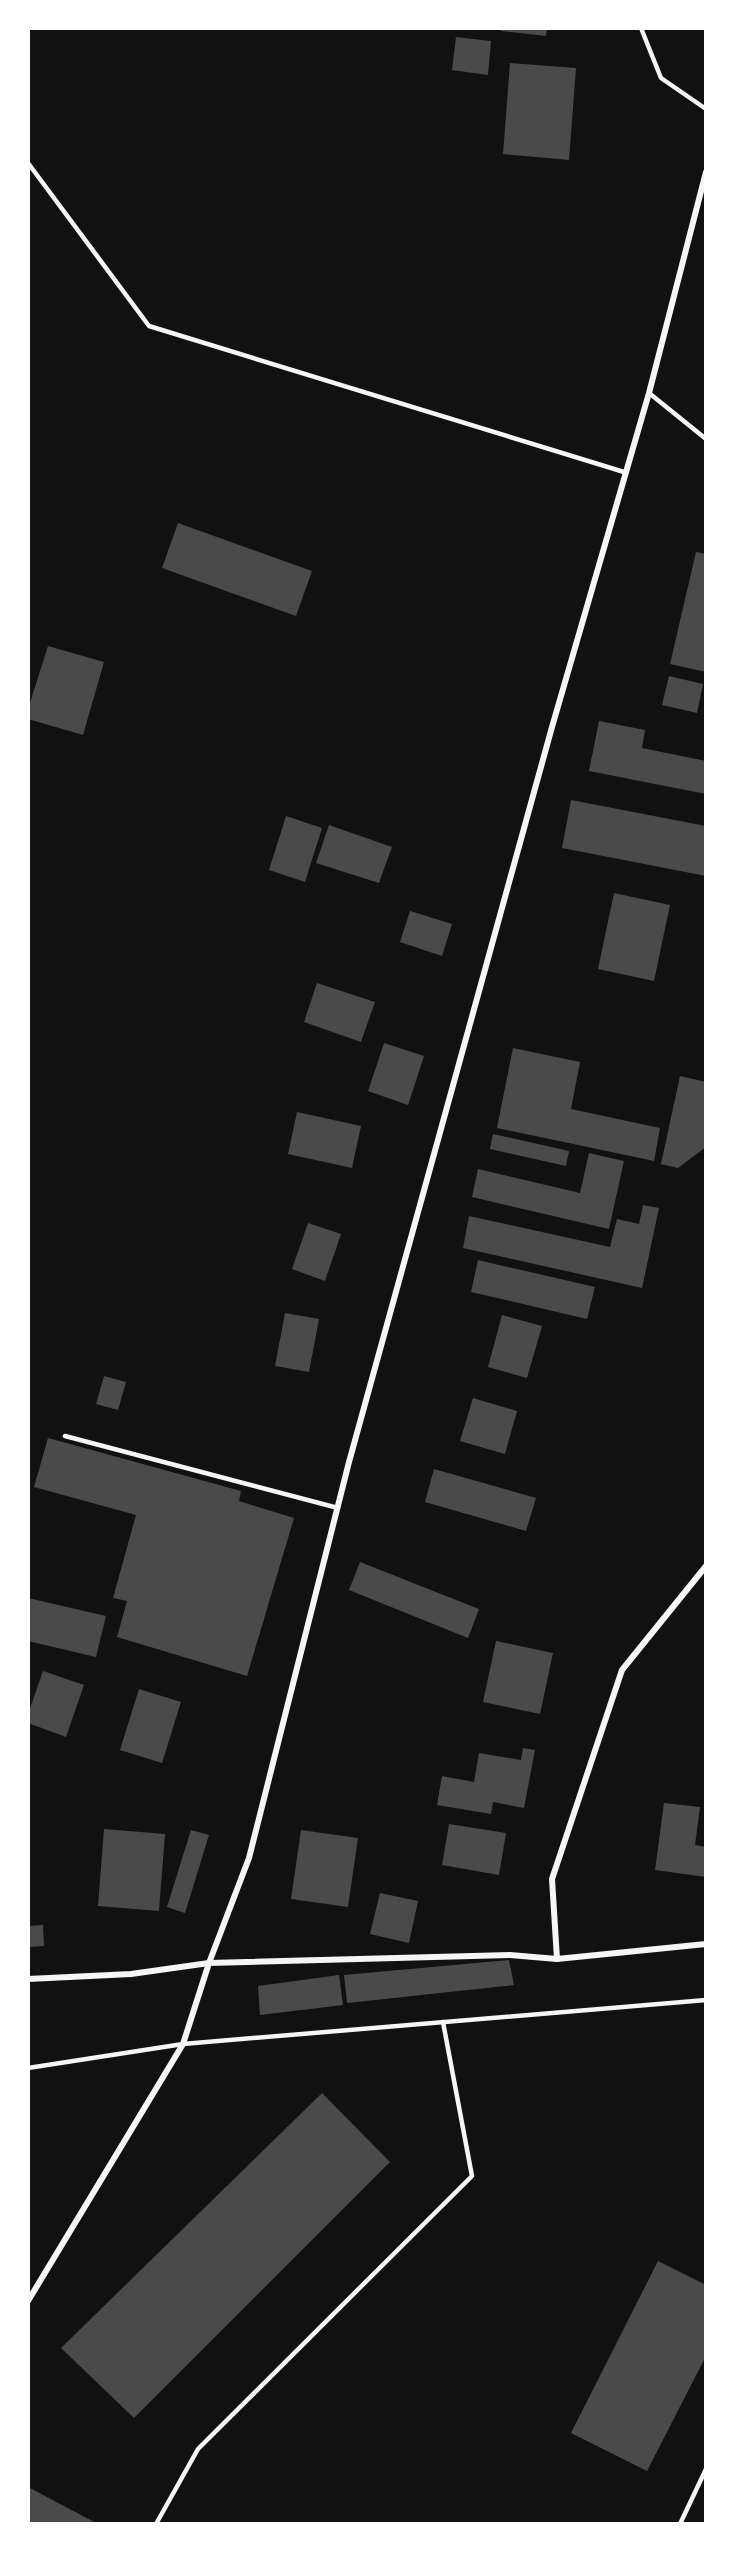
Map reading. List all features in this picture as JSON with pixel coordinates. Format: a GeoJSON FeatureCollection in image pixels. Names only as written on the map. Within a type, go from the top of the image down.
{"type":"FeatureCollection","features":[{"type":"Feature","properties":{"kind":"street"},"geometry":{"type":"LineString","coordinates":[[28,2301],[183,2044],[209,1963],[249,1858],[338,1508],[624,472],[649,393],[705,172]]}},
{"type":"Feature","properties":{"kind":"street"},"geometry":{"type":"LineString","coordinates":[[557,1959],[552,1879],[622,1670],[705,1566]]}},
{"type":"Feature","properties":{"kind":"street"},"geometry":{"type":"LineString","coordinates":[[28,1979],[130,1974],[209,1963],[510,1955],[557,1959],[705,1944]]}},
{"type":"Feature","properties":{"kind":"lane"},"geometry":{"type":"LineString","coordinates":[[641,28],[661,78],[705,109]]}},
{"type":"Feature","properties":{"kind":"lane"},"geometry":{"type":"LineString","coordinates":[[28,163],[149,326],[624,472]]}},
{"type":"Feature","properties":{"kind":"lane"},"geometry":{"type":"LineString","coordinates":[[649,393],[705,439]]}},
{"type":"Feature","properties":{"kind":"lane"},"geometry":{"type":"LineString","coordinates":[[65,1436],[338,1508]]}},
{"type":"Feature","properties":{"kind":"lane"},"geometry":{"type":"LineString","coordinates":[[28,2068],[183,2044],[705,2000]]}},
{"type":"Feature","properties":{"kind":"lane"},"geometry":{"type":"LineString","coordinates":[[156,2523],[198,2449],[472,2176],[442,2022]]}},
{"type":"Feature","properties":{"kind":"lane"},"geometry":{"type":"LineString","coordinates":[[680,2523],[705,2469]]}},
{"type":"Feature","properties":{"kind":"building"},"geometry":{"type":"Polygon","coordinates":[[[501,28],[547,28],[546,36],[501,31],[501,28]]]}},
{"type":"Feature","properties":{"kind":"building"},"geometry":{"type":"Polygon","coordinates":[[[456,37],[491,41],[488,75],[452,70],[456,37]]]}},
{"type":"Feature","properties":{"kind":"building"},"geometry":{"type":"Polygon","coordinates":[[[510,63],[576,68],[569,160],[503,154],[510,63]]]}},
{"type":"Feature","properties":{"kind":"building"},"geometry":{"type":"Polygon","coordinates":[[[178,523],[312,571],[296,616],[162,568],[178,523]]]}},
{"type":"Feature","properties":{"kind":"building"},"geometry":{"type":"Polygon","coordinates":[[[696,552],[706,554],[706,672],[670,664],[696,552]]]}},
{"type":"Feature","properties":{"kind":"building"},"geometry":{"type":"Polygon","coordinates":[[[48,646],[104,662],[83,735],[28,719],[28,709],[48,646]]]}},
{"type":"Feature","properties":{"kind":"building"},"geometry":{"type":"Polygon","coordinates":[[[669,676],[703,684],[697,713],[662,705],[669,676]]]}},
{"type":"Feature","properties":{"kind":"building"},"geometry":{"type":"Polygon","coordinates":[[[599,721],[645,730],[642,748],[706,761],[706,794],[589,771],[599,721]]]}},
{"type":"Feature","properties":{"kind":"building"},"geometry":{"type":"Polygon","coordinates":[[[571,800],[706,826],[706,876],[562,848],[571,800]]]}},
{"type":"Feature","properties":{"kind":"building"},"geometry":{"type":"Polygon","coordinates":[[[286,816],[322,828],[305,882],[269,870],[286,816]]]}},
{"type":"Feature","properties":{"kind":"building"},"geometry":{"type":"Polygon","coordinates":[[[329,825],[392,847],[379,883],[316,863],[329,825]]]}},
{"type":"Feature","properties":{"kind":"building"},"geometry":{"type":"Polygon","coordinates":[[[614,893],[670,905],[654,981],[598,969],[614,893]]]}},
{"type":"Feature","properties":{"kind":"building"},"geometry":{"type":"Polygon","coordinates":[[[410,911],[452,924],[442,956],[400,942],[410,911]]]}},
{"type":"Feature","properties":{"kind":"building"},"geometry":{"type":"Polygon","coordinates":[[[317,983],[375,1002],[361,1042],[304,1022],[317,983]]]}},
{"type":"Feature","properties":{"kind":"building"},"geometry":{"type":"Polygon","coordinates":[[[384,1043],[424,1056],[408,1105],[368,1091],[384,1043]]]}},
{"type":"Feature","properties":{"kind":"building"},"geometry":{"type":"Polygon","coordinates":[[[513,1048],[580,1062],[571,1109],[660,1128],[654,1161],[497,1128],[513,1048]]]}},
{"type":"Feature","properties":{"kind":"building"},"geometry":{"type":"Polygon","coordinates":[[[680,1076],[706,1082],[706,1147],[678,1168],[661,1164],[680,1076]]]}},
{"type":"Feature","properties":{"kind":"building"},"geometry":{"type":"Polygon","coordinates":[[[297,1112],[361,1126],[352,1168],[288,1154],[297,1112]]]}},
{"type":"Feature","properties":{"kind":"building"},"geometry":{"type":"Polygon","coordinates":[[[493,1134],[569,1151],[566,1166],[490,1149],[493,1134]]]}},
{"type":"Feature","properties":{"kind":"building"},"geometry":{"type":"Polygon","coordinates":[[[589,1153],[624,1161],[609,1229],[472,1197],[478,1169],[580,1193],[589,1153]]]}},
{"type":"Feature","properties":{"kind":"building"},"geometry":{"type":"Polygon","coordinates":[[[643,1205],[659,1208],[642,1288],[463,1248],[469,1216],[610,1247],[617,1219],[639,1224],[643,1205]]]}},
{"type":"Feature","properties":{"kind":"building"},"geometry":{"type":"Polygon","coordinates":[[[308,1223],[341,1234],[325,1281],[292,1269],[308,1223]]]}},
{"type":"Feature","properties":{"kind":"building"},"geometry":{"type":"Polygon","coordinates":[[[478,1260],[595,1287],[587,1319],[471,1292],[478,1260]]]}},
{"type":"Feature","properties":{"kind":"building"},"geometry":{"type":"Polygon","coordinates":[[[285,1313],[319,1319],[309,1372],[275,1366],[285,1313]]]}},
{"type":"Feature","properties":{"kind":"building"},"geometry":{"type":"Polygon","coordinates":[[[502,1315],[542,1326],[527,1378],[488,1367],[502,1315]]]}},
{"type":"Feature","properties":{"kind":"building"},"geometry":{"type":"Polygon","coordinates":[[[104,1376],[126,1382],[118,1410],[96,1404],[104,1376]]]}},
{"type":"Feature","properties":{"kind":"building"},"geometry":{"type":"Polygon","coordinates":[[[473,1398],[517,1411],[505,1454],[460,1441],[473,1398]]]}},
{"type":"Feature","properties":{"kind":"building"},"geometry":{"type":"Polygon","coordinates":[[[48,1438],[241,1491],[239,1501],[294,1518],[247,1676],[117,1637],[127,1601],[113,1598],[136,1515],[34,1487],[48,1438]]]}},
{"type":"Feature","properties":{"kind":"building"},"geometry":{"type":"Polygon","coordinates":[[[434,1469],[536,1498],[526,1531],[425,1502],[434,1469]]]}},
{"type":"Feature","properties":{"kind":"building"},"geometry":{"type":"Polygon","coordinates":[[[360,1562],[479,1609],[468,1638],[349,1590],[360,1562]]]}},
{"type":"Feature","properties":{"kind":"building"},"geometry":{"type":"Polygon","coordinates":[[[28,1598],[106,1616],[96,1657],[28,1641],[28,1598]]]}},
{"type":"Feature","properties":{"kind":"building"},"geometry":{"type":"Polygon","coordinates":[[[496,1641],[553,1653],[540,1714],[483,1702],[496,1641]]]}},
{"type":"Feature","properties":{"kind":"building"},"geometry":{"type":"Polygon","coordinates":[[[43,1671],[84,1685],[66,1737],[28,1723],[28,1714],[43,1671]]]}},
{"type":"Feature","properties":{"kind":"building"},"geometry":{"type":"Polygon","coordinates":[[[139,1689],[181,1702],[162,1763],[120,1750],[139,1689]]]}},
{"type":"Feature","properties":{"kind":"building"},"geometry":{"type":"Polygon","coordinates":[[[523,1748],[535,1750],[524,1808],[493,1802],[491,1814],[437,1805],[442,1776],[474,1782],[479,1753],[521,1760],[523,1748]]]}},
{"type":"Feature","properties":{"kind":"building"},"geometry":{"type":"Polygon","coordinates":[[[664,1803],[700,1807],[695,1845],[706,1847],[706,1877],[655,1870],[664,1803]]]}},
{"type":"Feature","properties":{"kind":"building"},"geometry":{"type":"Polygon","coordinates":[[[449,1824],[506,1833],[499,1875],[442,1865],[449,1824]]]}},
{"type":"Feature","properties":{"kind":"building"},"geometry":{"type":"Polygon","coordinates":[[[104,1829],[165,1834],[159,1911],[98,1906],[104,1829]]]}},
{"type":"Feature","properties":{"kind":"building"},"geometry":{"type":"Polygon","coordinates":[[[191,1830],[209,1835],[185,1913],[167,1907],[191,1830]]]}},
{"type":"Feature","properties":{"kind":"building"},"geometry":{"type":"Polygon","coordinates":[[[301,1830],[358,1838],[348,1907],[291,1899],[301,1830]]]}},
{"type":"Feature","properties":{"kind":"building"},"geometry":{"type":"Polygon","coordinates":[[[380,1893],[418,1901],[409,1943],[370,1934],[380,1893]]]}},
{"type":"Feature","properties":{"kind":"building"},"geometry":{"type":"Polygon","coordinates":[[[43,1925],[44,1946],[28,1947],[28,1926],[43,1925]]]}},
{"type":"Feature","properties":{"kind":"building"},"geometry":{"type":"Polygon","coordinates":[[[509,1960],[514,1985],[347,2003],[344,1975],[509,1960]]]}},
{"type":"Feature","properties":{"kind":"building"},"geometry":{"type":"Polygon","coordinates":[[[339,1975],[343,2005],[260,2015],[258,1986],[339,1975]]]}},
{"type":"Feature","properties":{"kind":"building"},"geometry":{"type":"Polygon","coordinates":[[[322,2093],[390,2162],[134,2418],[61,2348],[322,2093]]]}},
{"type":"Feature","properties":{"kind":"building"},"geometry":{"type":"Polygon","coordinates":[[[658,2261],[706,2285],[706,2356],[647,2471],[571,2433],[658,2261]]]}},
{"type":"Feature","properties":{"kind":"building"},"geometry":{"type":"Polygon","coordinates":[[[28,2487],[98,2524],[28,2524],[28,2487]]]}}]}
